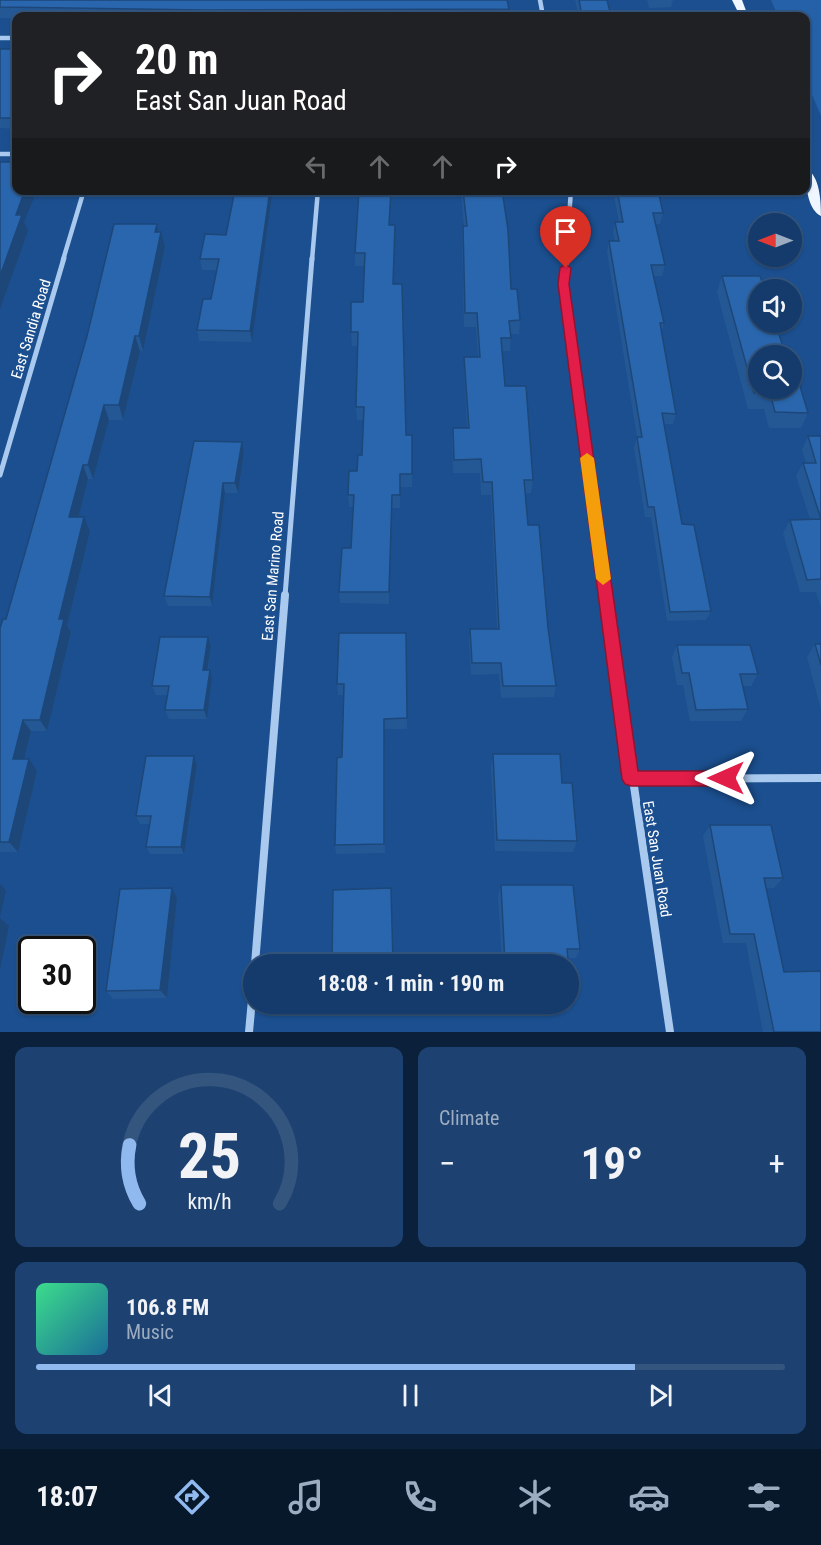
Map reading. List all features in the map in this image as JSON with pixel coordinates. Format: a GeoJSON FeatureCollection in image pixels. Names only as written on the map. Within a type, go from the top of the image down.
{"type":"FeatureCollection","features":[{"type":"Feature","properties":{"kind":"main road"},"geometry":{"type":"LineString","coordinates":[[810,183],[821,212]]}},
{"type":"Feature","properties":{"kind":"street","name":"East Sandia Road"},"geometry":{"type":"LineString","coordinates":[[0,475],[83,195]]}},
{"type":"Feature","properties":{"kind":"street","name":"East San Marino Road"},"geometry":{"type":"LineString","coordinates":[[256,954],[318,195]]}},
{"type":"Feature","properties":{"kind":"street","name":"East San Juan Road"},"geometry":{"type":"LineString","coordinates":[[571,195],[570,235],[563,284],[631,779],[670,1032]]}},
{"type":"Feature","properties":{"kind":"street"},"geometry":{"type":"LineString","coordinates":[[631,779],[821,778]]}},
{"type":"Feature","properties":{"kind":"street"},"geometry":{"type":"LineString","coordinates":[[249,1032],[251,1014]]}},
{"type":"Feature","properties":{"kind":"shaded area"},"geometry":{"type":"Polygon","coordinates":[[[771,0],[821,0],[821,116],[810,90],[810,12],[776,12],[771,0]]]}},
{"type":"Feature","properties":{"kind":"building"},"geometry":{"type":"Polygon","coordinates":[[[0,0],[507,0],[509,9],[205,10],[0,7],[0,0]]]}},
{"type":"Feature","properties":{"kind":"building"},"geometry":{"type":"Polygon","coordinates":[[[579,0],[607,0],[610,12],[581,12],[579,0]]]}},
{"type":"Feature","properties":{"kind":"building"},"geometry":{"type":"Polygon","coordinates":[[[0,49],[12,49],[12,118],[0,118],[0,49]]]}},
{"type":"Feature","properties":{"kind":"building"},"geometry":{"type":"Polygon","coordinates":[[[0,162],[12,162],[12,195],[23,195],[16,215],[22,215],[0,276],[0,162]]]}},
{"type":"Feature","properties":{"kind":"building"},"geometry":{"type":"Polygon","coordinates":[[[234,195],[269,195],[250,331],[197,330],[203,299],[211,299],[219,259],[200,259],[205,234],[226,235],[234,195]]]}},
{"type":"Feature","properties":{"kind":"building"},"geometry":{"type":"Polygon","coordinates":[[[359,195],[391,195],[389,225],[395,225],[393,284],[402,284],[406,435],[412,435],[412,474],[400,474],[400,495],[392,495],[389,592],[339,592],[342,548],[351,548],[354,495],[348,495],[349,471],[357,471],[358,455],[362,455],[364,407],[356,407],[358,332],[351,332],[351,302],[363,302],[365,253],[355,253],[359,195]]]}},
{"type":"Feature","properties":{"kind":"building"},"geometry":{"type":"Polygon","coordinates":[[[464,195],[503,195],[508,230],[511,289],[517,289],[520,320],[509,321],[511,338],[501,338],[505,386],[526,386],[533,480],[524,480],[528,525],[539,525],[548,628],[556,686],[503,686],[501,663],[472,663],[470,629],[499,629],[492,482],[483,482],[481,459],[454,460],[453,428],[469,428],[464,357],[480,357],[477,313],[465,313],[463,226],[467,226],[464,195]]]}},
{"type":"Feature","properties":{"kind":"building"},"geometry":{"type":"Polygon","coordinates":[[[618,195],[659,195],[663,213],[653,213],[665,265],[651,265],[664,323],[660,323],[676,414],[662,413],[682,524],[694,525],[711,611],[670,612],[654,507],[648,507],[637,437],[642,437],[609,241],[619,241],[615,222],[623,222],[618,195]]]}},
{"type":"Feature","properties":{"kind":"building"},"geometry":{"type":"Polygon","coordinates":[[[114,224],[157,224],[155,232],[161,232],[139,336],[135,336],[119,405],[104,405],[88,465],[83,465],[69,517],[84,517],[59,619],[64,619],[40,720],[23,720],[13,759],[29,759],[9,842],[0,842],[0,628],[3,619],[6,619],[87,336],[114,224]]]}},
{"type":"Feature","properties":{"kind":"building"},"geometry":{"type":"Polygon","coordinates":[[[722,276],[760,276],[761,279],[748,279],[748,333],[779,333],[782,345],[748,345],[748,371],[722,276]]]}},
{"type":"Feature","properties":{"kind":"building"},"geometry":{"type":"Polygon","coordinates":[[[802,393],[808,413],[775,412],[772,399],[802,399],[802,393]]]}},
{"type":"Feature","properties":{"kind":"building"},"geometry":{"type":"Polygon","coordinates":[[[808,436],[821,436],[821,519],[803,463],[816,463],[808,436]]]}},
{"type":"Feature","properties":{"kind":"building"},"geometry":{"type":"Polygon","coordinates":[[[194,441],[242,442],[235,483],[223,483],[210,597],[164,596],[194,441]]]}},
{"type":"Feature","properties":{"kind":"building"},"geometry":{"type":"Polygon","coordinates":[[[821,519],[821,579],[807,580],[790,520],[821,519]]]}},
{"type":"Feature","properties":{"kind":"building"},"geometry":{"type":"Polygon","coordinates":[[[339,633],[406,633],[407,718],[384,719],[384,844],[335,845],[337,758],[342,757],[344,684],[337,684],[339,633]]]}},
{"type":"Feature","properties":{"kind":"building"},"geometry":{"type":"Polygon","coordinates":[[[160,637],[208,637],[203,670],[210,670],[204,710],[165,710],[169,686],[152,686],[160,637]]]}},
{"type":"Feature","properties":{"kind":"building"},"geometry":{"type":"Polygon","coordinates":[[[815,644],[821,644],[821,665],[815,644]]]}},
{"type":"Feature","properties":{"kind":"building"},"geometry":{"type":"Polygon","coordinates":[[[677,645],[750,645],[758,674],[740,674],[748,709],[696,710],[689,673],[682,673],[677,645]]]}},
{"type":"Feature","properties":{"kind":"building"},"geometry":{"type":"Polygon","coordinates":[[[493,754],[560,754],[562,783],[572,783],[577,841],[497,840],[493,754]]]}},
{"type":"Feature","properties":{"kind":"building"},"geometry":{"type":"Polygon","coordinates":[[[146,756],[194,756],[181,847],[146,847],[151,816],[136,816],[146,756]]]}},
{"type":"Feature","properties":{"kind":"building"},"geometry":{"type":"Polygon","coordinates":[[[710,825],[771,825],[783,878],[764,878],[784,972],[821,971],[821,1032],[774,1032],[754,934],[730,934],[710,825]]]}},
{"type":"Feature","properties":{"kind":"building"},"geometry":{"type":"Polygon","coordinates":[[[501,885],[573,885],[580,949],[567,949],[568,954],[504,954],[501,885]]]}},
{"type":"Feature","properties":{"kind":"building"},"geometry":{"type":"Polygon","coordinates":[[[172,888],[160,990],[106,991],[120,889],[172,888]]]}},
{"type":"Feature","properties":{"kind":"building"},"geometry":{"type":"Polygon","coordinates":[[[391,888],[393,954],[332,954],[333,890],[391,888]]]}},
{"type":"Feature","properties":{"kind":"slow traffic"},"geometry":{"type":"LineString","coordinates":[[587,458],[603,579]]}},
{"type":"Feature","properties":{"kind":"route"},"geometry":{"type":"LineString","coordinates":[[566,268],[563,284],[631,779],[726,778]]}}]}
